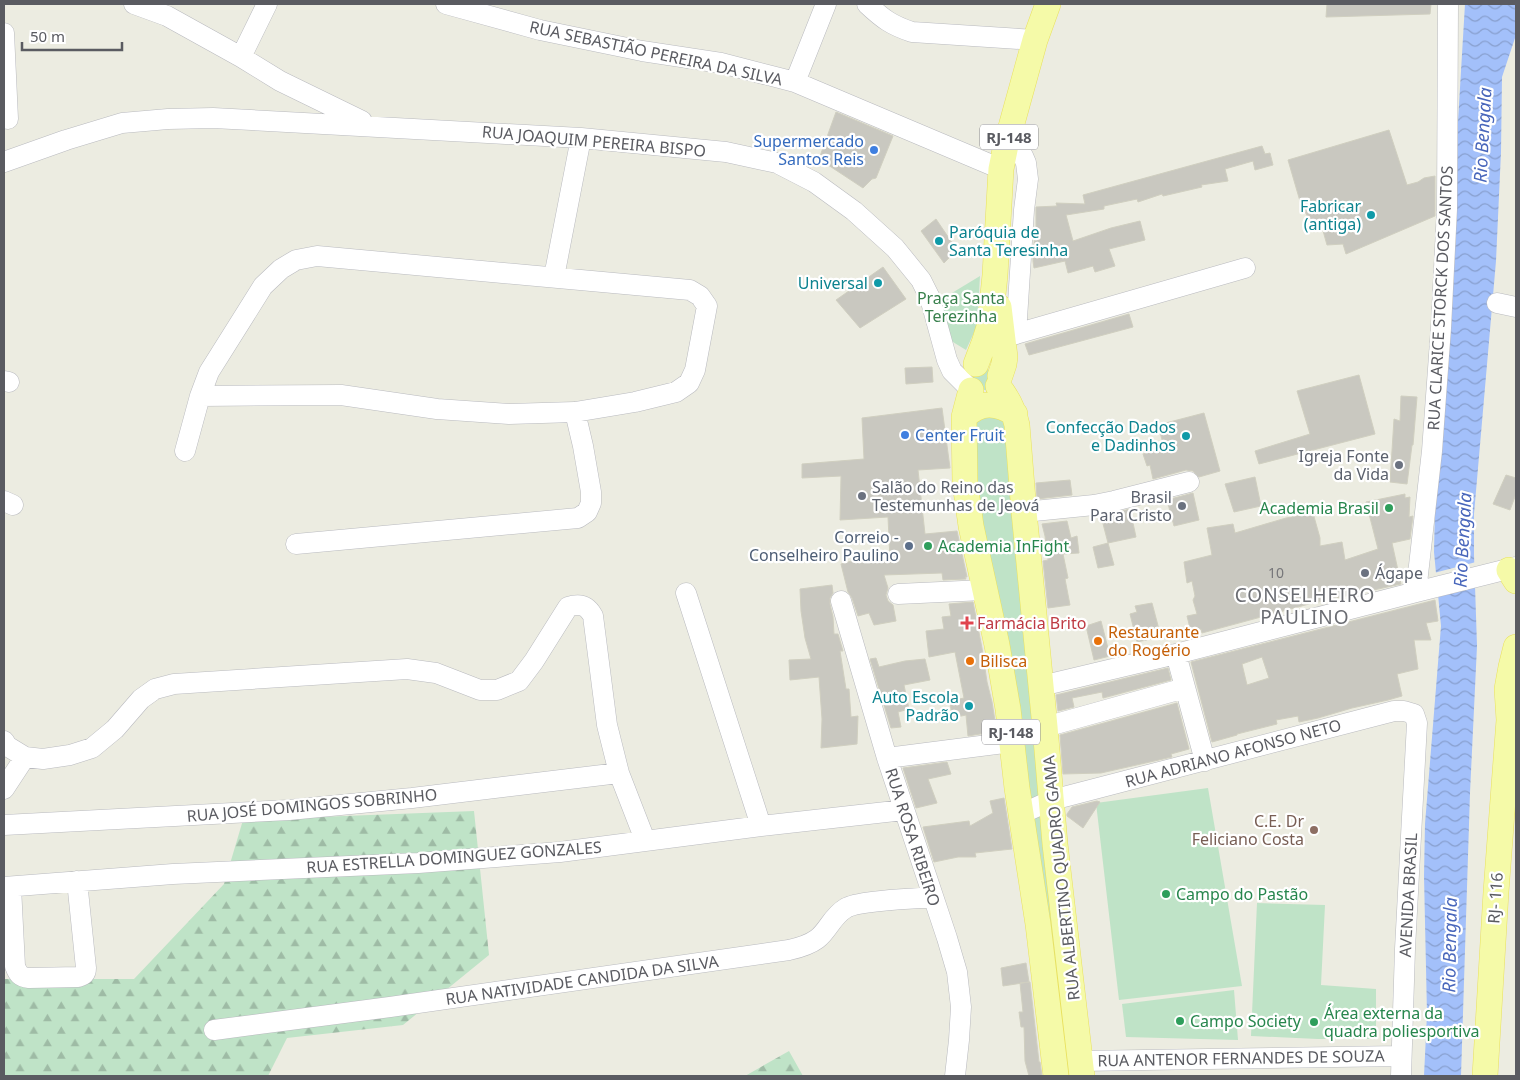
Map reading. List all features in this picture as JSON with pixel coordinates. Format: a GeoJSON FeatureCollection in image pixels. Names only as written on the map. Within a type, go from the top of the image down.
{"type":"FeatureCollection","features":[{"type":"Feature","properties":{"kind":"main road","name":"RJ-148"},"geometry":{"type":"LineString","coordinates":[[995,275],[1001,170],[1035,40],[1048,4]]}},
{"type":"Feature","properties":{"kind":"main road"},"geometry":{"type":"LineString","coordinates":[[972,377],[977,394],[986,396],[993,392],[999,381],[1004,364],[1010,336],[995,275]]}},
{"type":"Feature","properties":{"kind":"main road","name":"RUA ALBERTINO QUADRO GAMA"},"geometry":{"type":"LineString","coordinates":[[995,275],[990,324],[972,377],[964,417],[965,483],[971,526],[997,645],[1008,708],[1021,814],[1038,924],[1056,1076]]}},
{"type":"Feature","properties":{"kind":"main road","name":"RUA ALBERTINO QUADRO GAMA"},"geometry":{"type":"LineString","coordinates":[[999,381],[1015,414],[1017,426],[1055,844],[1081,1068]]}},
{"type":"Feature","properties":{"kind":"main road"},"geometry":{"type":"LineString","coordinates":[[964,417],[968,412],[980,406],[989,405],[1005,408],[1015,414]]}},
{"type":"Feature","properties":{"kind":"main road","name":"RJ- 116"},"geometry":{"type":"LineString","coordinates":[[1485,1076],[1508,720],[1507,689],[1516,647]]}},
{"type":"Feature","properties":{"kind":"main road","name":"RJ- 116"},"geometry":{"type":"LineString","coordinates":[[1508,720],[1516,695]]}},
{"type":"Feature","properties":{"kind":"street","name":"RUA JOAQUIM PEREIRA BISPO"},"geometry":{"type":"LineString","coordinates":[[134,4],[167,16],[280,81],[370,126],[581,138],[726,152],[776,163],[814,182],[854,211],[896,248],[920,280],[930,298],[943,345],[952,351],[972,377]]}},
{"type":"Feature","properties":{"kind":"street"},"geometry":{"type":"LineString","coordinates":[[241,57],[267,4]]}},
{"type":"Feature","properties":{"kind":"street","name":"RUA SEBASTIÃO PEREIRA DA SILVA"},"geometry":{"type":"LineString","coordinates":[[446,4],[540,30],[642,51],[721,63],[795,82],[1001,170]]}},
{"type":"Feature","properties":{"kind":"street"},"geometry":{"type":"LineString","coordinates":[[795,82],[826,4]]}},
{"type":"Feature","properties":{"kind":"street"},"geometry":{"type":"LineString","coordinates":[[867,4],[894,26],[912,32],[1035,40]]}},
{"type":"Feature","properties":{"kind":"street","name":"RUA CLARICE STORCK DOS SANTOS"},"geometry":{"type":"LineString","coordinates":[[1423,590],[1447,209],[1448,4]]}},
{"type":"Feature","properties":{"kind":"street"},"geometry":{"type":"LineString","coordinates":[[4,33],[8,119]]}},
{"type":"Feature","properties":{"kind":"street"},"geometry":{"type":"LineString","coordinates":[[4,162],[122,123],[212,118],[370,126]]}},
{"type":"Feature","properties":{"kind":"street"},"geometry":{"type":"LineString","coordinates":[[554,277],[581,138]]}},
{"type":"Feature","properties":{"kind":"street"},"geometry":{"type":"LineString","coordinates":[[1006,145],[1023,156],[1028,179],[1010,336],[1245,268]]}},
{"type":"Feature","properties":{"kind":"street"},"geometry":{"type":"LineString","coordinates":[[186,451],[200,396],[209,372],[263,286],[296,260],[317,256],[690,290],[700,296],[707,306],[695,370],[689,383],[676,392],[635,402],[575,412],[510,414],[437,409],[341,395],[200,396]]}},
{"type":"Feature","properties":{"kind":"street"},"geometry":{"type":"LineString","coordinates":[[1497,302],[1516,307]]}},
{"type":"Feature","properties":{"kind":"street"},"geometry":{"type":"LineString","coordinates":[[296,544],[578,518],[587,512],[591,503],[591,492],[575,412]]}},
{"type":"Feature","properties":{"kind":"street"},"geometry":{"type":"LineString","coordinates":[[1024,512],[1114,501],[1189,482]]}},
{"type":"Feature","properties":{"kind":"street"},"geometry":{"type":"LineString","coordinates":[[1041,686],[1176,654],[1423,590],[1511,572]]}},
{"type":"Feature","properties":{"kind":"street"},"geometry":{"type":"LineString","coordinates":[[898,594],[984,590]]}},
{"type":"Feature","properties":{"kind":"street"},"geometry":{"type":"LineString","coordinates":[[686,593],[760,826]]}},
{"type":"Feature","properties":{"kind":"street","name":"RUA ROSA RIBEIRO"},"geometry":{"type":"LineString","coordinates":[[841,601],[887,758],[957,972],[961,1008],[955,1076]]}},
{"type":"Feature","properties":{"kind":"street"},"geometry":{"type":"LineString","coordinates":[[4,741],[7,746],[25,757],[43,759],[70,755],[92,748],[115,730],[141,700],[155,689],[174,684],[407,669],[436,673],[480,690],[497,690],[518,681],[534,661],[568,607],[582,605],[588,608],[593,616],[607,725],[619,773],[645,840]]}},
{"type":"Feature","properties":{"kind":"street"},"geometry":{"type":"LineString","coordinates":[[1176,654],[1205,760]]}},
{"type":"Feature","properties":{"kind":"street"},"geometry":{"type":"LineString","coordinates":[[1045,727],[1185,688]]}},
{"type":"Feature","properties":{"kind":"street","name":"RUA ADRIANO AFONSO NETO"},"geometry":{"type":"LineString","coordinates":[[1021,814],[1052,800],[1394,711],[1414,714]]}},
{"type":"Feature","properties":{"kind":"street","name":"AVENIDA BRASIL"},"geometry":{"type":"LineString","coordinates":[[1401,1076],[1405,949],[1418,723],[1414,714]]}},
{"type":"Feature","properties":{"kind":"street"},"geometry":{"type":"LineString","coordinates":[[887,758],[1012,742]]}},
{"type":"Feature","properties":{"kind":"street"},"geometry":{"type":"LineString","coordinates":[[4,789],[25,757]]}},
{"type":"Feature","properties":{"kind":"street","name":"RUA JOSÉ DOMINGOS SOBRINHO"},"geometry":{"type":"LineString","coordinates":[[4,825],[289,810],[412,798],[619,773]]}},
{"type":"Feature","properties":{"kind":"street","name":"RUA ESTRELLA DOMINGUEZ GONZALES"},"geometry":{"type":"LineString","coordinates":[[7,887],[173,874],[418,863],[560,852],[645,840],[904,810]]}},
{"type":"Feature","properties":{"kind":"street"},"geometry":{"type":"LineString","coordinates":[[7,887],[17,973],[22,977],[29,978],[78,977],[84,976],[86,968],[77,882]]}},
{"type":"Feature","properties":{"kind":"street","name":"RUA NATIVIDADE CANDIDA DA SILVA"},"geometry":{"type":"LineString","coordinates":[[214,1030],[390,1008],[789,950],[805,946],[818,938],[832,919],[846,907],[866,903],[933,897]]}},
{"type":"Feature","properties":{"kind":"street","name":"RUA ANTENOR FERNANDES DE SOUZA"},"geometry":{"type":"LineString","coordinates":[[1081,1068],[1402,1056]]}},
{"type":"Feature","properties":{"kind":"green space","name":"Praça Santa Terezinha"},"geometry":{"type":"Polygon","coordinates":[[[980,276],[977,326],[966,350],[948,339],[942,299],[980,276]]]}},
{"type":"Feature","properties":{"kind":"green space"},"geometry":{"type":"Polygon","coordinates":[[[986,369],[989,370],[987,390],[980,390],[973,379],[974,375],[986,369]]]}},
{"type":"Feature","properties":{"kind":"green space"},"geometry":{"type":"Polygon","coordinates":[[[1006,411],[1077,1076],[1063,1076],[990,583],[968,415],[1006,411]]]}},
{"type":"Feature","properties":{"kind":"green space","name":"Campo do Pastão"},"geometry":{"type":"Polygon","coordinates":[[[1208,788],[1242,986],[1119,1000],[1096,803],[1208,788]]]}},
{"type":"Feature","properties":{"kind":"green space"},"geometry":{"type":"Polygon","coordinates":[[[474,811],[489,955],[403,1025],[287,1038],[268,1076],[4,1076],[4,979],[134,979],[224,884],[243,820],[474,811]]]}},
{"type":"Feature","properties":{"kind":"green space"},"geometry":{"type":"Polygon","coordinates":[[[1257,903],[1325,905],[1321,985],[1376,989],[1376,1039],[1251,1036],[1257,903]]]}},
{"type":"Feature","properties":{"kind":"green space","name":"Campo Society"},"geometry":{"type":"Polygon","coordinates":[[[1234,990],[1238,1040],[1126,1037],[1122,1004],[1234,990]]]}},
{"type":"Feature","properties":{"kind":"green space"},"geometry":{"type":"Polygon","coordinates":[[[789,1051],[803,1076],[745,1076],[789,1051]]]}},
{"type":"Feature","properties":{"kind":"water","name":"Rio Bengala"},"geometry":{"type":"Polygon","coordinates":[[[1465,4],[1516,4],[1516,35],[1502,77],[1496,261],[1474,514],[1477,646],[1470,793],[1461,1076],[1424,1076],[1427,1014],[1424,876],[1425,824],[1441,626],[1434,552],[1435,507],[1465,4]]]}},
{"type":"Feature","properties":{"kind":"pier"},"geometry":{"type":"Polygon","coordinates":[[[1476,562],[1477,583],[1436,592],[1434,573],[1476,562]]]}},
{"type":"Feature","properties":{"kind":"building"},"geometry":{"type":"Polygon","coordinates":[[[1327,4],[1431,4],[1430,14],[1326,17],[1327,4]]]}},
{"type":"Feature","properties":{"kind":"building"},"geometry":{"type":"Polygon","coordinates":[[[836,112],[893,136],[876,178],[872,179],[863,188],[819,159],[836,112]]]}},
{"type":"Feature","properties":{"kind":"building"},"geometry":{"type":"Polygon","coordinates":[[[1389,130],[1407,185],[1435,176],[1435,216],[1346,254],[1343,244],[1327,245],[1320,220],[1310,222],[1302,208],[1288,160],[1389,130]]]}},
{"type":"Feature","properties":{"kind":"building"},"geometry":{"type":"Polygon","coordinates":[[[1262,146],[1265,154],[1270,153],[1273,165],[1255,170],[1253,161],[1225,169],[1228,181],[1201,185],[1202,187],[1163,196],[1162,194],[1138,202],[1137,199],[1104,206],[1104,209],[1066,215],[1073,241],[1111,228],[1140,221],[1145,240],[1109,249],[1115,266],[1095,272],[1093,266],[1068,273],[1065,261],[1034,268],[1033,252],[1036,252],[1034,245],[1036,207],[1057,206],[1056,203],[1085,204],[1083,195],[1262,146]]]}},
{"type":"Feature","properties":{"kind":"building","name":"Paróquia de Santa Teresinha"},"geometry":{"type":"Polygon","coordinates":[[[936,219],[957,250],[944,263],[921,231],[936,219]]]}},
{"type":"Feature","properties":{"kind":"building","name":"Universal"},"geometry":{"type":"Polygon","coordinates":[[[883,267],[906,299],[860,328],[836,300],[883,267]]]}},
{"type":"Feature","properties":{"kind":"building"},"geometry":{"type":"Polygon","coordinates":[[[1129,314],[1133,327],[1029,355],[1025,344],[1129,314]]]}},
{"type":"Feature","properties":{"kind":"building"},"geometry":{"type":"Polygon","coordinates":[[[932,367],[933,382],[906,384],[905,368],[932,367]]]}},
{"type":"Feature","properties":{"kind":"building"},"geometry":{"type":"Polygon","coordinates":[[[1359,375],[1375,434],[1259,464],[1255,451],[1310,434],[1297,391],[1359,375]]]}},
{"type":"Feature","properties":{"kind":"building"},"geometry":{"type":"Polygon","coordinates":[[[1401,396],[1417,397],[1413,445],[1407,484],[1390,482],[1394,419],[1400,421],[1401,396]]]}},
{"type":"Feature","properties":{"kind":"building"},"geometry":{"type":"Polygon","coordinates":[[[942,408],[950,468],[918,470],[925,534],[957,531],[967,577],[965,577],[966,579],[943,580],[942,573],[884,575],[888,588],[886,595],[888,601],[893,605],[896,621],[874,625],[869,613],[858,616],[848,592],[841,564],[855,560],[890,559],[888,517],[840,520],[841,476],[802,478],[802,464],[864,459],[862,418],[942,408]]]}},
{"type":"Feature","properties":{"kind":"building","name":"Confecção Dados e Dadinhos"},"geometry":{"type":"Polygon","coordinates":[[[1204,413],[1220,471],[1199,477],[1193,471],[1186,470],[1153,479],[1150,465],[1147,466],[1143,454],[1164,447],[1158,425],[1204,413]]]}},
{"type":"Feature","properties":{"kind":"building"},"geometry":{"type":"Polygon","coordinates":[[[1506,475],[1516,478],[1516,494],[1510,510],[1493,504],[1506,475]]]}},
{"type":"Feature","properties":{"kind":"building"},"geometry":{"type":"Polygon","coordinates":[[[1255,477],[1261,506],[1234,512],[1225,484],[1255,477]]]}},
{"type":"Feature","properties":{"kind":"building"},"geometry":{"type":"Polygon","coordinates":[[[1070,480],[1072,495],[1037,499],[1036,483],[1070,480]]]}},
{"type":"Feature","properties":{"kind":"building","name":"Brasil Para Cristo"},"geometry":{"type":"Polygon","coordinates":[[[1193,493],[1199,520],[1174,526],[1167,500],[1193,493]]]}},
{"type":"Feature","properties":{"kind":"building"},"geometry":{"type":"Polygon","coordinates":[[[1405,494],[1405,498],[1410,497],[1409,517],[1413,516],[1410,539],[1392,543],[1401,584],[1309,604],[1202,633],[1201,629],[1191,632],[1187,616],[1197,614],[1193,600],[1195,596],[1192,581],[1187,583],[1184,562],[1212,555],[1207,528],[1233,524],[1235,533],[1286,518],[1313,513],[1320,538],[1320,546],[1342,542],[1345,560],[1378,549],[1366,502],[1405,494]]]}},
{"type":"Feature","properties":{"kind":"building"},"geometry":{"type":"Polygon","coordinates":[[[1130,509],[1136,537],[1108,543],[1101,516],[1130,509]]]}},
{"type":"Feature","properties":{"kind":"building"},"geometry":{"type":"Polygon","coordinates":[[[1067,521],[1071,538],[1077,536],[1079,553],[1063,554],[1068,578],[1065,579],[1070,605],[1048,608],[1043,561],[1048,560],[1042,524],[1067,521]]]}},
{"type":"Feature","properties":{"kind":"building"},"geometry":{"type":"Polygon","coordinates":[[[1108,543],[1114,565],[1098,568],[1093,547],[1108,543]]]}},
{"type":"Feature","properties":{"kind":"building"},"geometry":{"type":"Polygon","coordinates":[[[832,585],[833,593],[830,598],[830,604],[834,634],[838,634],[843,651],[840,651],[846,689],[849,689],[851,717],[858,716],[857,744],[821,748],[822,719],[819,677],[790,680],[789,660],[811,659],[805,638],[800,589],[832,585]]]}},
{"type":"Feature","properties":{"kind":"building"},"geometry":{"type":"Polygon","coordinates":[[[1435,600],[1438,621],[1426,623],[1431,640],[1414,640],[1418,669],[1397,674],[1402,696],[1318,718],[1299,722],[1298,716],[1276,720],[1277,724],[1212,742],[1191,662],[1435,600]],[[1262,657],[1242,664],[1247,685],[1269,678],[1262,657]]]}},
{"type":"Feature","properties":{"kind":"building"},"geometry":{"type":"Polygon","coordinates":[[[973,602],[996,727],[985,730],[986,733],[968,736],[966,715],[952,718],[950,701],[964,698],[955,652],[929,657],[926,631],[944,629],[942,617],[951,616],[949,604],[973,602]]]}},
{"type":"Feature","properties":{"kind":"building"},"geometry":{"type":"Polygon","coordinates":[[[1152,603],[1161,637],[1137,642],[1130,614],[1137,612],[1135,606],[1152,603]]]}},
{"type":"Feature","properties":{"kind":"building","name":"Restaurante do Rogério"},"geometry":{"type":"Polygon","coordinates":[[[1101,621],[1110,656],[1094,660],[1086,626],[1101,621]]]}},
{"type":"Feature","properties":{"kind":"building"},"geometry":{"type":"Polygon","coordinates":[[[876,658],[879,667],[925,659],[930,680],[904,685],[909,709],[898,712],[901,727],[891,728],[870,659],[876,658]]]}},
{"type":"Feature","properties":{"kind":"building"},"geometry":{"type":"Polygon","coordinates":[[[1168,668],[1171,680],[1103,698],[1102,692],[1072,698],[1074,707],[1058,711],[1056,695],[1168,668]]]}},
{"type":"Feature","properties":{"kind":"building"},"geometry":{"type":"Polygon","coordinates":[[[1177,703],[1189,749],[1171,754],[1172,757],[1101,773],[1063,774],[1060,735],[1177,703]]]}},
{"type":"Feature","properties":{"kind":"building"},"geometry":{"type":"Polygon","coordinates":[[[947,762],[951,774],[928,779],[937,803],[916,808],[903,768],[947,762]]]}},
{"type":"Feature","properties":{"kind":"building"},"geometry":{"type":"Polygon","coordinates":[[[1004,798],[1012,849],[975,853],[976,857],[958,857],[934,862],[923,827],[969,821],[970,826],[993,813],[990,801],[1004,798]]]}},
{"type":"Feature","properties":{"kind":"building"},"geometry":{"type":"Polygon","coordinates":[[[1097,801],[1100,802],[1083,828],[1067,816],[1072,807],[1097,801]]]}},
{"type":"Feature","properties":{"kind":"building"},"geometry":{"type":"Polygon","coordinates":[[[1026,963],[1029,982],[1003,986],[1001,968],[1026,963]]]}},
{"type":"Feature","properties":{"kind":"building"},"geometry":{"type":"Polygon","coordinates":[[[1030,982],[1042,1076],[1029,1076],[1025,1061],[1024,1027],[1021,1027],[1019,1012],[1023,1012],[1020,983],[1030,982]]]}},
{"type":"Feature","properties":{"kind":"place","name":"Supermercado Santos Reis"},"geometry":{"type":"Point","coordinates":[874,150]}},
{"type":"Feature","properties":{"kind":"place","name":"Fabricar (antiga)"},"geometry":{"type":"Point","coordinates":[1371,215]}},
{"type":"Feature","properties":{"kind":"place","name":"Paróquia de Santa Teresinha"},"geometry":{"type":"Point","coordinates":[939,241]}},
{"type":"Feature","properties":{"kind":"place","name":"Universal"},"geometry":{"type":"Point","coordinates":[878,283]}},
{"type":"Feature","properties":{"kind":"place","name":"Center Fruit"},"geometry":{"type":"Point","coordinates":[905,435]}},
{"type":"Feature","properties":{"kind":"place","name":"Confecção Dados e Dadinhos"},"geometry":{"type":"Point","coordinates":[1186,436]}},
{"type":"Feature","properties":{"kind":"place","name":"Igreja Fonte da Vida"},"geometry":{"type":"Point","coordinates":[1399,465]}},
{"type":"Feature","properties":{"kind":"place","name":"Salão do Reino das Testemunhas de Jeová"},"geometry":{"type":"Point","coordinates":[862,496]}},
{"type":"Feature","properties":{"kind":"place","name":"Brasil Para Cristo"},"geometry":{"type":"Point","coordinates":[1182,506]}},
{"type":"Feature","properties":{"kind":"place","name":"Academia Brasil"},"geometry":{"type":"Point","coordinates":[1389,508]}},
{"type":"Feature","properties":{"kind":"place","name":"Correio - Conselheiro Paulino"},"geometry":{"type":"Point","coordinates":[909,546]}},
{"type":"Feature","properties":{"kind":"place","name":"Academia InFight"},"geometry":{"type":"Point","coordinates":[928,546]}},
{"type":"Feature","properties":{"kind":"place","name":"Ágape"},"geometry":{"type":"Point","coordinates":[1365,573]}},
{"type":"Feature","properties":{"kind":"place","name":"Farmácia Brito"},"geometry":{"type":"Point","coordinates":[967,623]}},
{"type":"Feature","properties":{"kind":"place","name":"Restaurante do Rogério"},"geometry":{"type":"Point","coordinates":[1098,641]}},
{"type":"Feature","properties":{"kind":"place","name":"Bilisca"},"geometry":{"type":"Point","coordinates":[970,661]}},
{"type":"Feature","properties":{"kind":"place","name":"Auto Escola Padrão"},"geometry":{"type":"Point","coordinates":[969,706]}},
{"type":"Feature","properties":{"kind":"place","name":"C.E. Dr Feliciano Costa"},"geometry":{"type":"Point","coordinates":[1314,830]}},
{"type":"Feature","properties":{"kind":"place","name":"Campo do Pastão"},"geometry":{"type":"Point","coordinates":[1166,894]}},
{"type":"Feature","properties":{"kind":"place","name":"Campo Society"},"geometry":{"type":"Point","coordinates":[1180,1021]}},
{"type":"Feature","properties":{"kind":"place","name":"Área externa da quadra poliesportiva"},"geometry":{"type":"Point","coordinates":[1314,1022]}},
{"type":"Feature","properties":{"kind":"district","name":"CONSELHEIRO PAULINO"},"geometry":{"type":"Point","coordinates":[1305,606]}}]}
